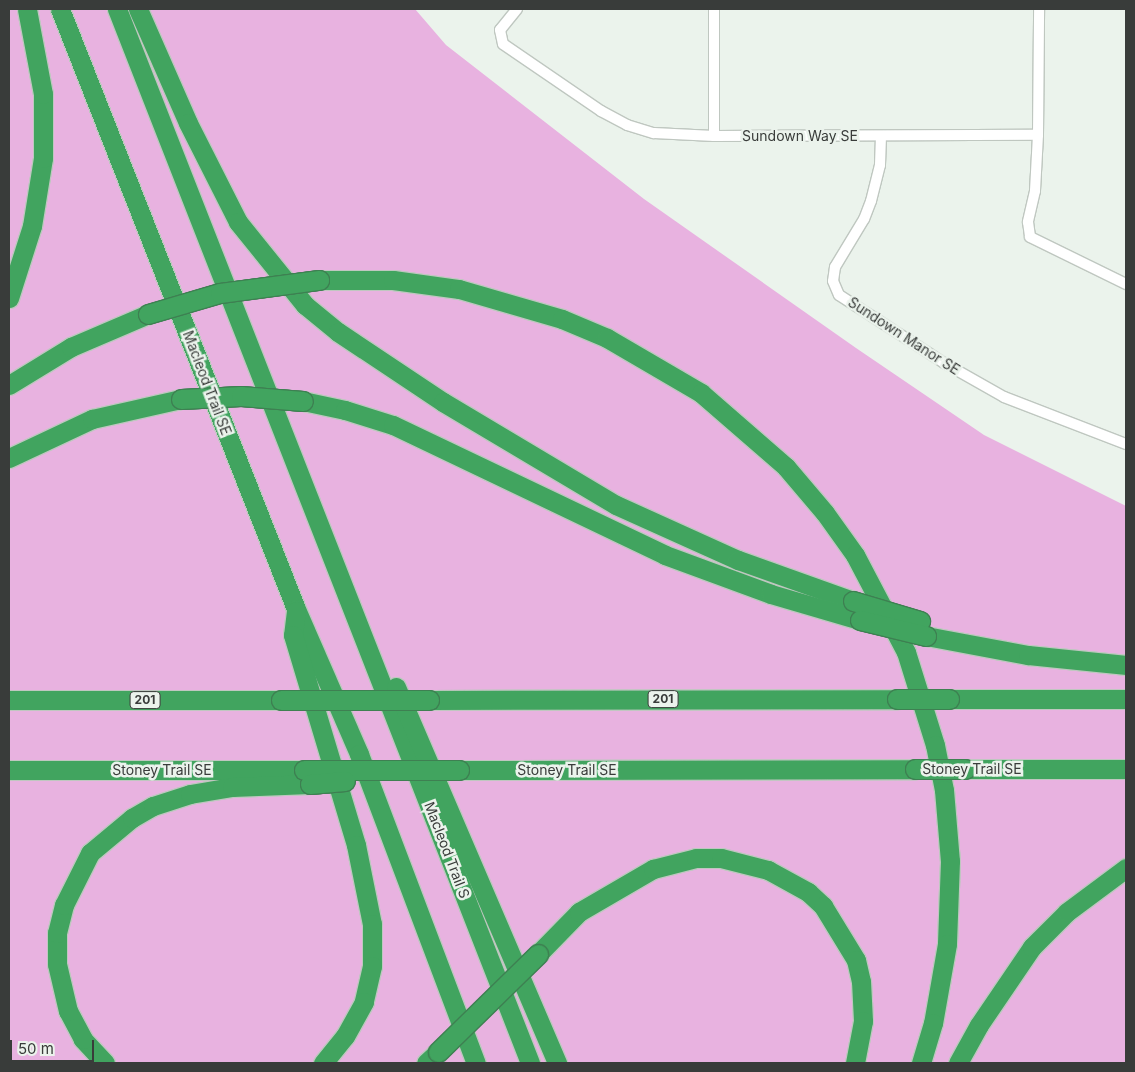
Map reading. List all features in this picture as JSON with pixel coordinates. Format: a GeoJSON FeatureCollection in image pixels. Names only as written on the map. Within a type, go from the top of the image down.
{"type":"FeatureCollection","features":[{"type":"Feature","properties":{"kind":"highway"},"geometry":{"type":"LineString","coordinates":[[9,298],[32,226],[43,158],[42,94],[27,9]]}},
{"type":"Feature","properties":{"kind":"highway","name":"Macleod Trail SE"},"geometry":{"type":"LineString","coordinates":[[60,9],[296,609],[359,754],[476,1063]]}},
{"type":"Feature","properties":{"kind":"highway"},"geometry":{"type":"LineString","coordinates":[[117,9],[364,637],[389,673],[417,730],[556,1063]]}},
{"type":"Feature","properties":{"kind":"highway"},"geometry":{"type":"LineString","coordinates":[[138,9],[188,123],[238,222],[305,305],[338,332],[443,402],[616,505],[738,560],[853,601],[923,629]]}},
{"type":"Feature","properties":{"kind":"highway"},"geometry":{"type":"LineString","coordinates":[[9,385],[71,347],[148,314],[220,293],[319,280],[392,280],[459,289],[562,319],[607,338],[701,393],[786,467],[825,513],[855,555],[906,652],[934,745],[944,790],[950,861],[947,944],[933,1023],[921,1063]]}},
{"type":"Feature","properties":{"kind":"highway"},"geometry":{"type":"LineString","coordinates":[[9,458],[92,419],[181,399],[236,396],[302,401],[345,410],[393,425],[650,548],[739,583],[860,620],[923,629],[1083,662],[1126,665]]}},
{"type":"Feature","properties":{"kind":"highway"},"geometry":{"type":"LineString","coordinates":[[296,609],[293,635],[356,845],[372,924],[372,966],[364,1002],[346,1036],[323,1063]]}},
{"type":"Feature","properties":{"kind":"highway","name":"Macleod Trail S"},"geometry":{"type":"LineString","coordinates":[[364,637],[530,1063]]}},
{"type":"Feature","properties":{"kind":"highway","name":"201"},"geometry":{"type":"LineString","coordinates":[[9,700],[1126,699]]}},
{"type":"Feature","properties":{"kind":"highway","name":"Stoney Trail SE"},"geometry":{"type":"LineString","coordinates":[[9,770],[307,777],[428,770],[1126,770]]}},
{"type":"Feature","properties":{"kind":"highway"},"geometry":{"type":"LineString","coordinates":[[104,1063],[83,1039],[68,1011],[57,964],[57,933],[64,905],[90,853],[111,833],[153,806],[190,794],[307,777]]}},
{"type":"Feature","properties":{"kind":"highway"},"geometry":{"type":"LineString","coordinates":[[432,1058],[579,912],[653,869],[696,858],[721,858],[768,870],[808,892],[823,906],[856,960],[861,981],[863,1021],[855,1063]]}},
{"type":"Feature","properties":{"kind":"highway"},"geometry":{"type":"LineString","coordinates":[[958,1063],[984,1017],[1032,947],[1067,912],[1126,868]]}},
{"type":"Feature","properties":{"kind":"street","name":"Sundown Way SE"},"geometry":{"type":"LineString","coordinates":[[516,9],[500,30],[503,44],[601,111],[627,125],[654,133],[714,136],[1038,135]]}},
{"type":"Feature","properties":{"kind":"street"},"geometry":{"type":"LineString","coordinates":[[714,9],[714,136]]}},
{"type":"Feature","properties":{"kind":"street"},"geometry":{"type":"LineString","coordinates":[[1039,9],[1038,135],[1035,191],[1028,222],[1030,237],[1126,284]]}},
{"type":"Feature","properties":{"kind":"street","name":"Sundown Manor SE"},"geometry":{"type":"LineString","coordinates":[[881,136],[880,165],[872,201],[833,274],[839,295],[944,363],[1004,397],[1054,419],[1126,444]]}},
{"type":"Feature","properties":{"kind":"shaded area"},"geometry":{"type":"Polygon","coordinates":[[[9,9],[415,9],[446,45],[644,199],[856,348],[984,435],[1126,506],[1126,1063],[9,1063],[9,9]]]}}]}
